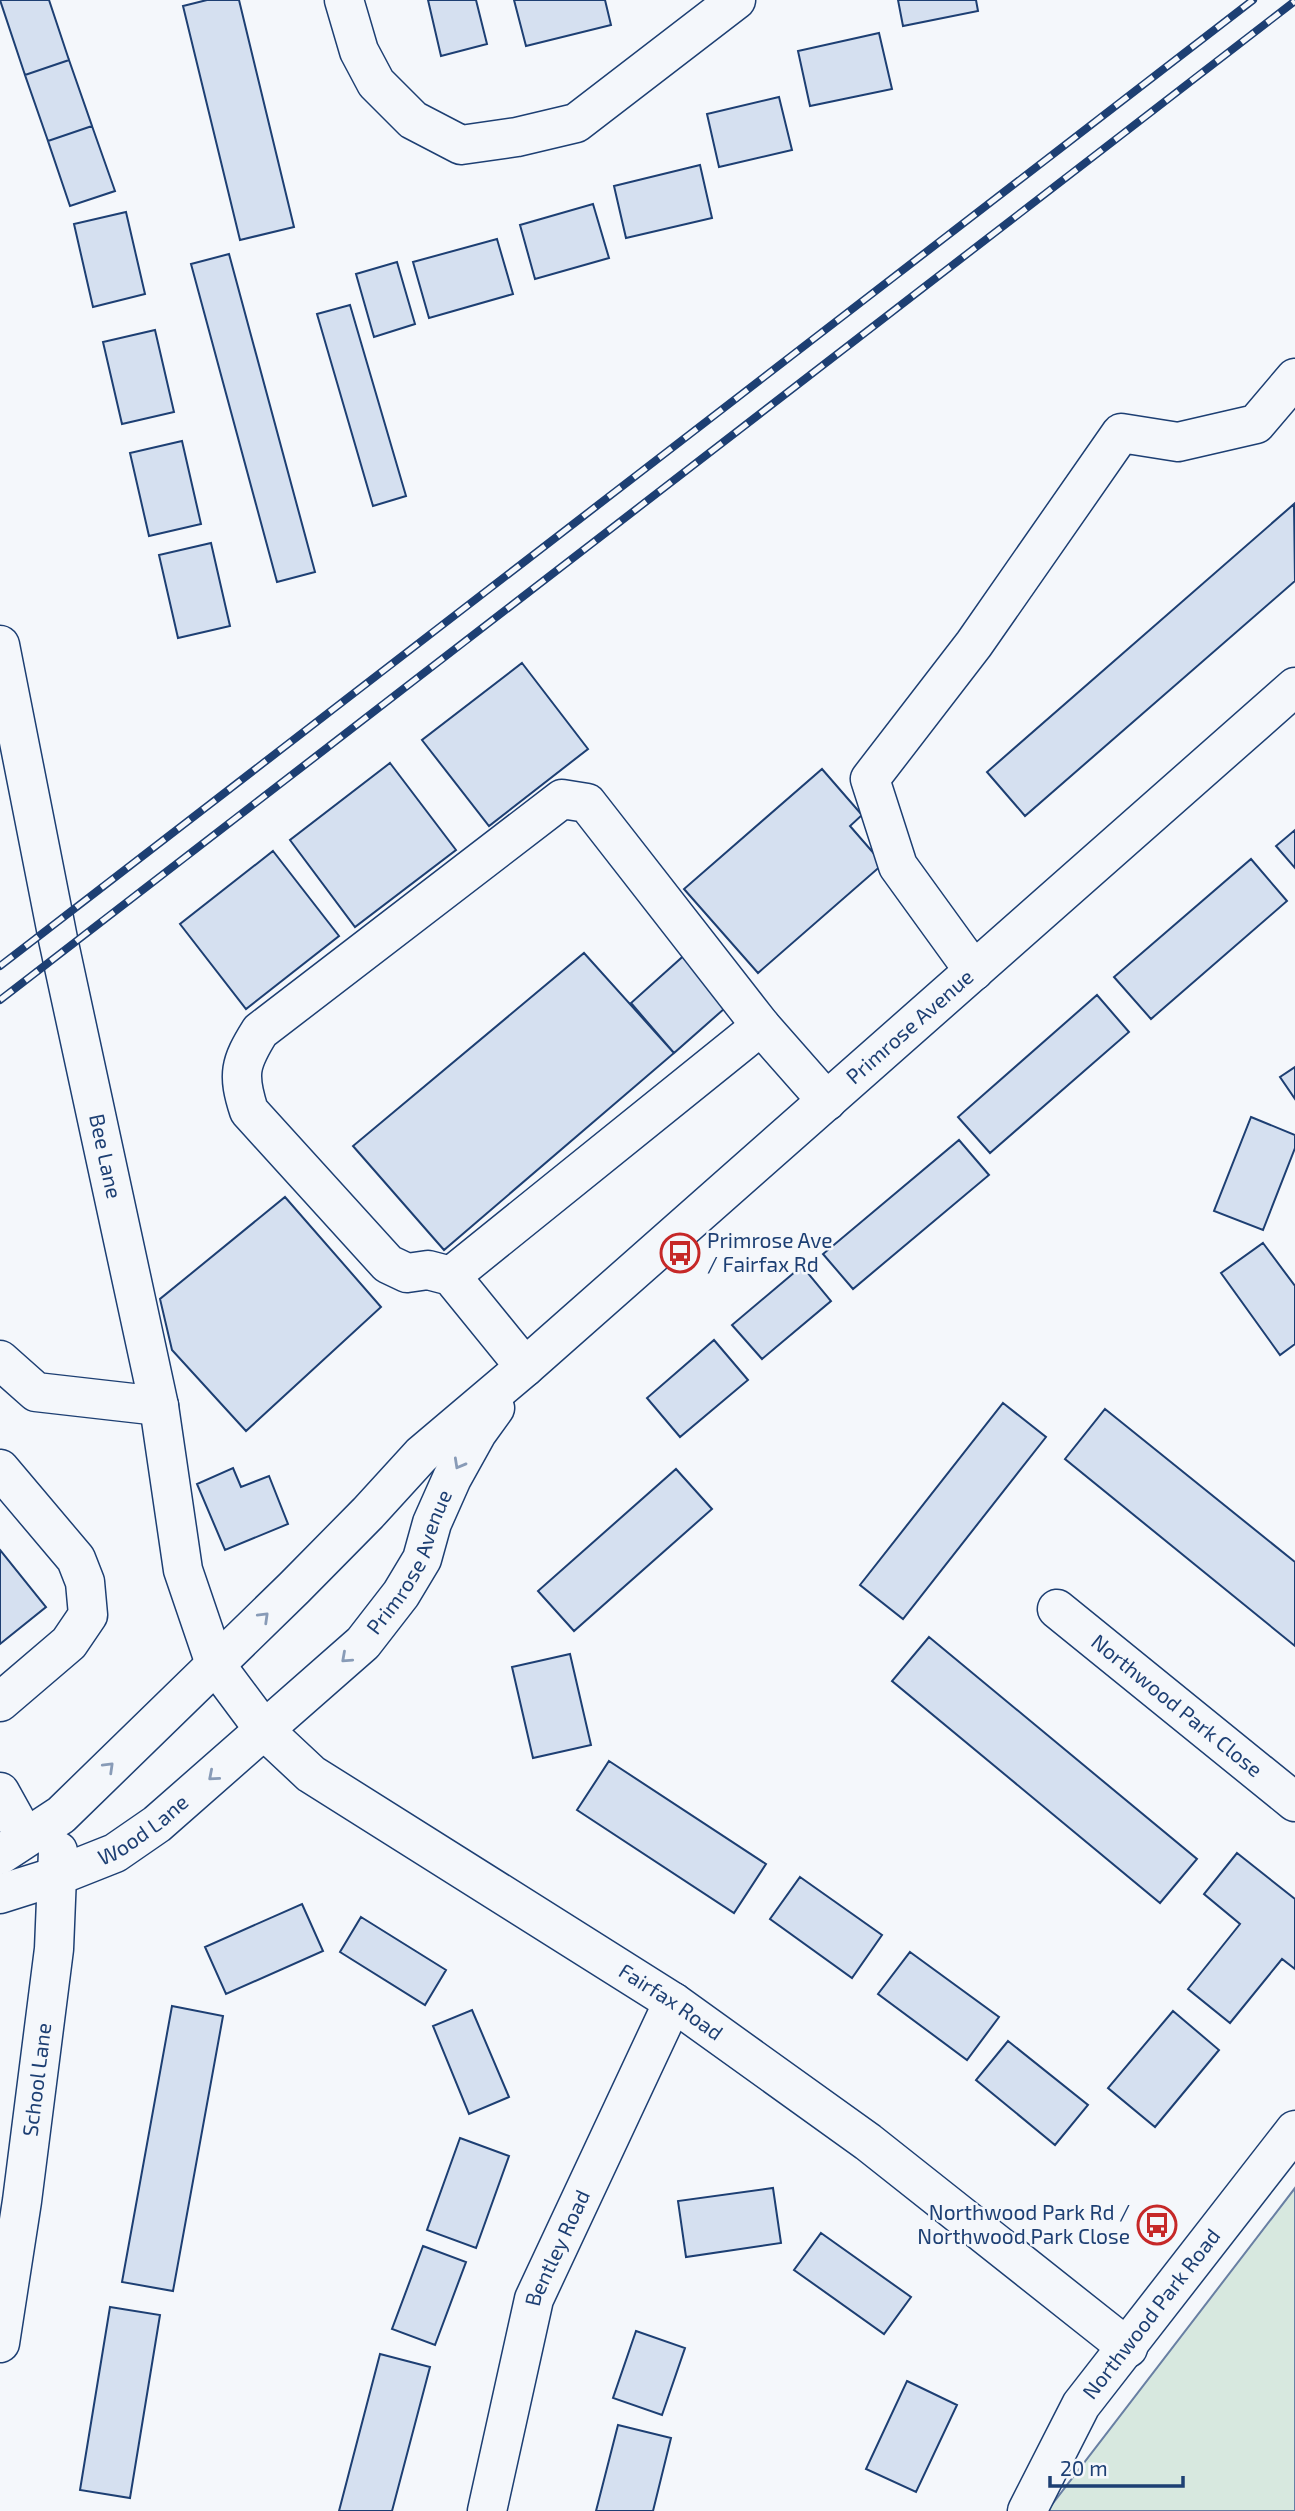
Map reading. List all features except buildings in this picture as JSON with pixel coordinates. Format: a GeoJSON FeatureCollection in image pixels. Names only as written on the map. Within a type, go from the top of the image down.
{"type":"FeatureCollection","features":[{"type":"Feature","properties":{"kind":"street"},"geometry":{"type":"LineString","coordinates":[[344,0],[359,51],[376,82],[413,120],[461,145],[517,137],[576,124],[736,0]]}},
{"type":"Feature","properties":{"kind":"street"},"geometry":{"type":"LineString","coordinates":[[974,971],[898,866],[870,779],[974,644],[1121,433],[1178,442],[1256,424],[1295,379]]}},
{"type":"Feature","properties":{"kind":"street","name":"Bee Lane"},"geometry":{"type":"LineString","coordinates":[[0,645],[58,939],[159,1406],[183,1570],[215,1664]]}},
{"type":"Feature","properties":{"kind":"street","name":"Primrose Avenue"},"geometry":{"type":"LineString","coordinates":[[215,1664],[359,1523],[421,1455],[525,1367],[1295,687]]}},
{"type":"Feature","properties":{"kind":"street"},"geometry":{"type":"LineString","coordinates":[[525,1367],[450,1276],[428,1270],[407,1273],[388,1264],[249,1111],[241,1087],[243,1058],[260,1031],[562,799],[587,803],[761,1026],[827,1101]]}},
{"type":"Feature","properties":{"kind":"street"},"geometry":{"type":"LineString","coordinates":[[450,1276],[761,1026]]}},
{"type":"Feature","properties":{"kind":"street"},"geometry":{"type":"LineString","coordinates":[[0,1360],[36,1392],[159,1406]]}},
{"type":"Feature","properties":{"kind":"street","name":"Primrose Avenue"},"geometry":{"type":"LineString","coordinates":[[265,1731],[363,1643],[401,1594],[422,1559],[432,1523],[452,1478],[477,1433],[525,1367]]}},
{"type":"Feature","properties":{"kind":"street"},"geometry":{"type":"LineString","coordinates":[[0,1469],[76,1559],[85,1582],[88,1615],[69,1643],[0,1702]]}},
{"type":"Feature","properties":{"kind":"street","name":"Northwood Park Close"},"geometry":{"type":"LineString","coordinates":[[1057,1609],[1295,1802]]}},
{"type":"Feature","properties":{"kind":"street"},"geometry":{"type":"LineString","coordinates":[[0,1792],[13,1846],[61,1815],[215,1664]]}},
{"type":"Feature","properties":{"kind":"street","name":"Fairfax Road"},"geometry":{"type":"LineString","coordinates":[[215,1664],[265,1731],[311,1774],[673,2002],[868,2142],[1128,2347]]}},
{"type":"Feature","properties":{"kind":"street","name":"Wood Lane"},"geometry":{"type":"LineString","coordinates":[[0,1894],[57,1876],[115,1853],[158,1824],[265,1731]]}},
{"type":"Feature","properties":{"kind":"street","name":"School Lane"},"geometry":{"type":"LineString","coordinates":[[0,2343],[22,2201],[54,1949],[61,1815]]}},
{"type":"Feature","properties":{"kind":"street","name":"Bentley Road"},"geometry":{"type":"LineString","coordinates":[[487,2511],[534,2299],[673,2002]]}},
{"type":"Feature","properties":{"kind":"street","name":"Northwood Park Road"},"geometry":{"type":"LineString","coordinates":[[1027,2511],[1081,2405],[1295,2130]]}},
{"type":"Feature","properties":{"kind":"shaded area"},"geometry":{"type":"Polygon","coordinates":[[[1295,2188],[1295,2511],[1047,2511],[1295,2188]]]}},
{"type":"Feature","properties":{"kind":"railway"},"geometry":{"type":"LineString","coordinates":[[0,966],[1253,0]]}},
{"type":"Feature","properties":{"kind":"railway"},"geometry":{"type":"LineString","coordinates":[[0,1000],[1295,1]]}},
{"type":"Feature","properties":{"kind":"place","name":"Primrose Ave / Fairfax Rd"},"geometry":{"type":"Point","coordinates":[680,1253]}},
{"type":"Feature","properties":{"kind":"place","name":"Northwood Park Rd / Northwood Park Close"},"geometry":{"type":"Point","coordinates":[1157,2225]}}]}
